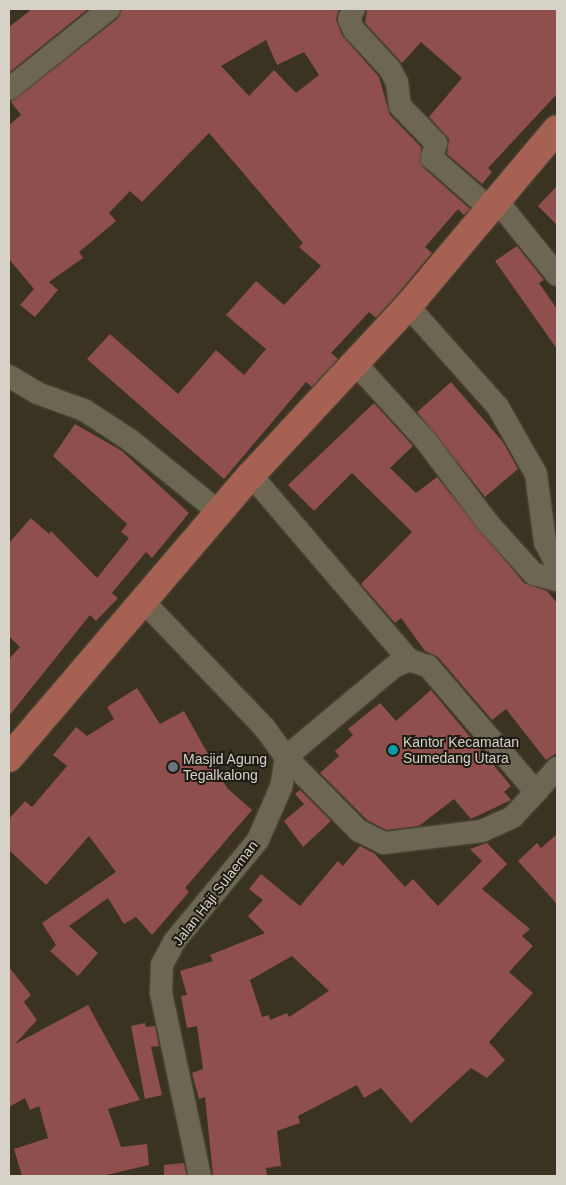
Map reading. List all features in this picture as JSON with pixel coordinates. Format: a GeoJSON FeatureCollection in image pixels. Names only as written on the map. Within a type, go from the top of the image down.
{"type":"FeatureCollection","features":[{"type":"Feature","properties":{"kind":"main road"},"geometry":{"type":"LineString","coordinates":[[9,758],[145,603],[251,475],[408,306],[557,129]]}},
{"type":"Feature","properties":{"kind":"street"},"geometry":{"type":"LineString","coordinates":[[9,88],[109,9]]}},
{"type":"Feature","properties":{"kind":"street"},"geometry":{"type":"LineString","coordinates":[[354,9],[349,20],[354,30],[390,70],[398,82],[400,106],[436,143],[432,158],[494,205],[557,275]]}},
{"type":"Feature","properties":{"kind":"street"},"geometry":{"type":"LineString","coordinates":[[408,306],[498,408],[536,474],[545,542],[557,566]]}},
{"type":"Feature","properties":{"kind":"street"},"geometry":{"type":"LineString","coordinates":[[356,364],[426,441],[488,523],[534,574],[557,580]]}},
{"type":"Feature","properties":{"kind":"street"},"geometry":{"type":"LineString","coordinates":[[9,376],[37,393],[84,410],[130,440],[219,512]]}},
{"type":"Feature","properties":{"kind":"street"},"geometry":{"type":"LineString","coordinates":[[251,475],[409,660],[428,666],[536,792]]}},
{"type":"Feature","properties":{"kind":"street"},"geometry":{"type":"LineString","coordinates":[[145,603],[264,726],[286,757],[359,831],[384,844],[482,831],[513,817],[557,768]]}},
{"type":"Feature","properties":{"kind":"street"},"geometry":{"type":"LineString","coordinates":[[286,757],[395,666],[409,660]]}},
{"type":"Feature","properties":{"kind":"street","name":"Jalan Haji Sulaeman"},"geometry":{"type":"LineString","coordinates":[[200,1176],[161,994],[162,965],[174,942],[258,840],[281,787],[286,757]]}},
{"type":"Feature","properties":{"kind":"building"},"geometry":{"type":"Polygon","coordinates":[[[32,9],[88,9],[10,72],[9,27],[32,9]]]}},
{"type":"Feature","properties":{"kind":"building"},"geometry":{"type":"Polygon","coordinates":[[[122,9],[339,9],[336,19],[342,35],[379,77],[390,115],[421,147],[423,167],[470,209],[464,215],[458,209],[425,247],[432,253],[396,296],[376,318],[369,312],[331,353],[338,359],[312,387],[306,382],[224,479],[87,359],[110,334],[178,394],[216,350],[244,375],[266,349],[226,315],[256,281],[284,305],[321,266],[299,247],[303,243],[209,133],[142,202],[130,191],[109,213],[116,221],[79,252],[83,258],[49,282],[58,290],[35,317],[20,305],[34,289],[9,259],[9,125],[21,115],[11,102],[117,19],[122,9]],[[266,40],[221,66],[249,96],[274,70],[296,93],[319,75],[304,52],[277,65],[266,40]]]}},
{"type":"Feature","properties":{"kind":"building"},"geometry":{"type":"Polygon","coordinates":[[[367,9],[557,9],[557,94],[488,168],[492,172],[482,184],[447,154],[449,139],[429,117],[462,78],[421,42],[402,63],[365,23],[367,9]]]}},
{"type":"Feature","properties":{"kind":"building"},"geometry":{"type":"Polygon","coordinates":[[[557,186],[557,225],[538,206],[557,186]]]}},
{"type":"Feature","properties":{"kind":"building"},"geometry":{"type":"Polygon","coordinates":[[[517,246],[544,280],[539,283],[557,309],[557,349],[495,261],[517,246]]]}},
{"type":"Feature","properties":{"kind":"building"},"geometry":{"type":"Polygon","coordinates":[[[451,382],[503,442],[518,469],[485,497],[417,412],[451,382]]]}},
{"type":"Feature","properties":{"kind":"building"},"geometry":{"type":"Polygon","coordinates":[[[374,403],[413,446],[390,468],[416,493],[437,477],[524,583],[547,591],[557,603],[557,753],[546,760],[506,709],[492,720],[438,657],[425,651],[401,618],[395,623],[361,584],[412,532],[352,473],[314,511],[288,485],[374,403]]]}},
{"type":"Feature","properties":{"kind":"building"},"geometry":{"type":"Polygon","coordinates":[[[75,424],[122,451],[189,513],[152,558],[146,552],[112,593],[118,598],[96,621],[90,615],[9,716],[9,659],[20,647],[9,636],[9,543],[31,518],[49,534],[51,531],[97,578],[129,538],[121,532],[127,524],[53,456],[75,424]]]}},
{"type":"Feature","properties":{"kind":"building"},"geometry":{"type":"Polygon","coordinates":[[[137,688],[160,724],[184,711],[227,788],[252,810],[185,888],[189,892],[152,935],[136,917],[124,924],[108,898],[69,926],[98,953],[78,976],[50,951],[56,945],[42,923],[116,872],[89,836],[46,885],[9,850],[9,819],[25,801],[32,807],[67,766],[53,755],[76,727],[87,736],[114,719],[107,707],[137,688]]]}},
{"type":"Feature","properties":{"kind":"building"},"geometry":{"type":"Polygon","coordinates":[[[431,690],[511,786],[504,792],[511,800],[471,819],[454,799],[419,826],[386,830],[367,820],[320,773],[339,756],[335,751],[353,735],[348,729],[380,703],[396,721],[431,690]]]}},
{"type":"Feature","properties":{"kind":"building"},"geometry":{"type":"Polygon","coordinates":[[[300,790],[331,821],[303,847],[284,821],[304,804],[295,794],[300,790]]]}},
{"type":"Feature","properties":{"kind":"building"},"geometry":{"type":"Polygon","coordinates":[[[557,834],[557,904],[518,861],[537,843],[541,848],[557,834]]]}},
{"type":"Feature","properties":{"kind":"building"},"geometry":{"type":"Polygon","coordinates":[[[487,843],[507,864],[482,889],[530,929],[522,936],[533,946],[509,972],[533,993],[489,1042],[505,1060],[487,1078],[471,1068],[411,1123],[381,1088],[364,1098],[357,1085],[298,1116],[300,1123],[277,1131],[281,1166],[266,1168],[267,1176],[213,1176],[205,1097],[199,1099],[192,1073],[203,1069],[197,1026],[187,1028],[181,996],[187,995],[180,971],[213,961],[210,955],[265,933],[248,916],[263,900],[249,889],[261,874],[300,906],[338,861],[343,866],[360,846],[374,853],[405,887],[413,879],[438,906],[482,861],[470,849],[487,843]],[[292,956],[250,980],[262,1017],[269,1015],[270,1020],[287,1013],[289,1017],[329,991],[292,956]]]}},
{"type":"Feature","properties":{"kind":"building"},"geometry":{"type":"Polygon","coordinates":[[[9,967],[31,995],[24,1002],[37,1020],[15,1044],[88,1005],[140,1100],[108,1109],[121,1147],[147,1144],[149,1165],[102,1176],[22,1176],[14,1149],[48,1138],[39,1106],[30,1110],[25,1098],[9,1107],[9,967]]]}},
{"type":"Feature","properties":{"kind":"building"},"geometry":{"type":"Polygon","coordinates":[[[145,1023],[146,1027],[155,1026],[159,1046],[151,1047],[162,1095],[145,1099],[131,1026],[145,1023]]]}},
{"type":"Feature","properties":{"kind":"building"},"geometry":{"type":"Polygon","coordinates":[[[184,1163],[187,1176],[164,1176],[164,1165],[184,1163]]]}},
{"type":"Feature","properties":{"kind":"place","name":"Kantor Kecamatan Sumedang Utara"},"geometry":{"type":"Point","coordinates":[393,750]}},
{"type":"Feature","properties":{"kind":"place","name":"Masjid Agung Tegalkalong"},"geometry":{"type":"Point","coordinates":[173,767]}}]}
